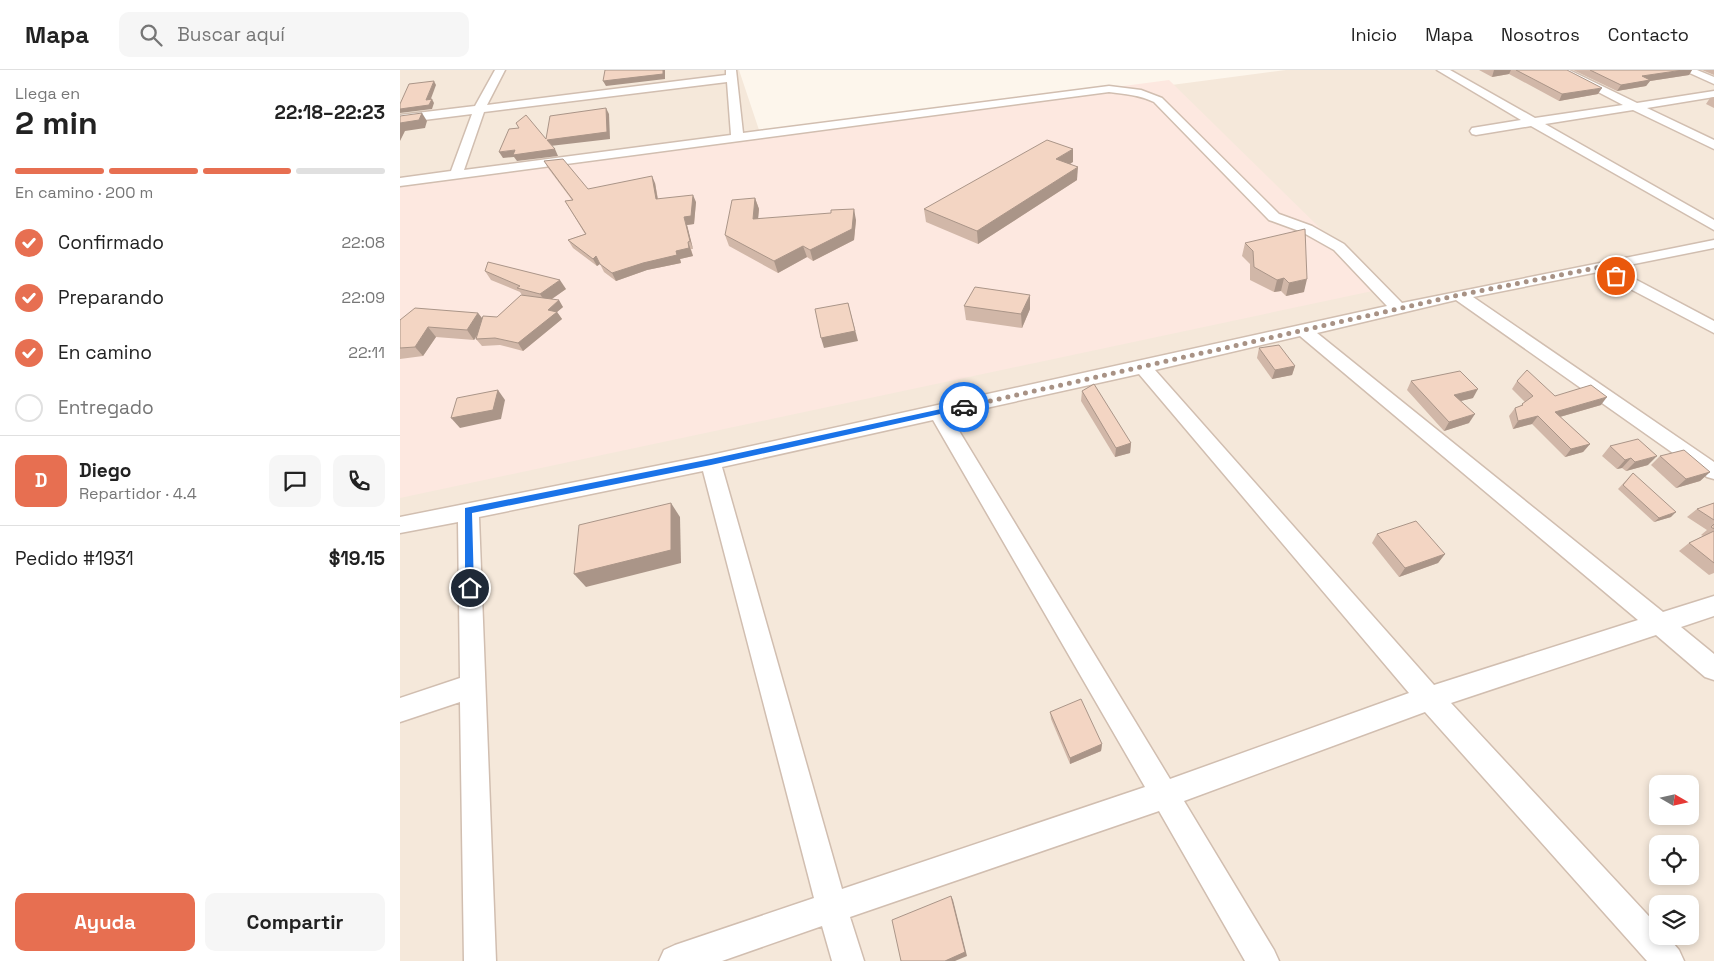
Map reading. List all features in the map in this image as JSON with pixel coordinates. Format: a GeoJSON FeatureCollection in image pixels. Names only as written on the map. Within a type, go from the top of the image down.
{"type":"FeatureCollection","features":[{"type":"Feature","properties":{"kind":"street"},"geometry":{"type":"LineString","coordinates":[[456,175],[479,109],[500,70]]}},
{"type":"Feature","properties":{"kind":"street"},"geometry":{"type":"LineString","coordinates":[[1442,70],[1714,226]]}},
{"type":"Feature","properties":{"kind":"street"},"geometry":{"type":"LineString","coordinates":[[1561,70],[1714,145]]}},
{"type":"Feature","properties":{"kind":"street"},"geometry":{"type":"LineString","coordinates":[[1688,70],[1714,81]]}},
{"type":"Feature","properties":{"kind":"street"},"geometry":{"type":"LineString","coordinates":[[400,119],[731,74],[737,137]]}},
{"type":"Feature","properties":{"kind":"street"},"geometry":{"type":"LineString","coordinates":[[400,182],[1110,89],[1147,94],[1158,100],[1274,217],[1307,229],[1339,247],[1399,309]]}},
{"type":"Feature","properties":{"kind":"street"},"geometry":{"type":"LineString","coordinates":[[1476,131],[1714,94]]}},
{"type":"Feature","properties":{"kind":"street"},"geometry":{"type":"LineString","coordinates":[[400,525],[711,462],[1143,368],[1459,295],[1714,244]]}},
{"type":"Feature","properties":{"kind":"street"},"geometry":{"type":"LineString","coordinates":[[1600,267],[1714,328]]}},
{"type":"Feature","properties":{"kind":"street"},"geometry":{"type":"LineString","coordinates":[[1459,295],[1714,472]]}},
{"type":"Feature","properties":{"kind":"street"},"geometry":{"type":"LineString","coordinates":[[1304,330],[1714,669]]}},
{"type":"Feature","properties":{"kind":"street"},"geometry":{"type":"LineString","coordinates":[[1143,368],[1429,698],[1668,961]]}},
{"type":"Feature","properties":{"kind":"street"},"geometry":{"type":"LineString","coordinates":[[938,412],[1263,961]]}},
{"type":"Feature","properties":{"kind":"street"},"geometry":{"type":"LineString","coordinates":[[711,462],[848,961]]}},
{"type":"Feature","properties":{"kind":"street"},"geometry":{"type":"LineString","coordinates":[[468,511],[480,961]]}},
{"type":"Feature","properties":{"kind":"street"},"geometry":{"type":"LineString","coordinates":[[675,961],[1164,795],[1429,698],[1714,606]]}},
{"type":"Feature","properties":{"kind":"street"},"geometry":{"type":"LineString","coordinates":[[400,710],[472,686]]}},
{"type":"Feature","properties":{"kind":"shaded area"},"geometry":{"type":"Polygon","coordinates":[[[400,70],[739,70],[762,139],[1286,70],[1714,70],[1714,961],[400,961],[400,70]]]}},
{"type":"Feature","properties":{"kind":"shaded area"},"geometry":{"type":"Polygon","coordinates":[[[1169,80],[1382,289],[400,498],[400,182],[1169,80]]]}},
{"type":"Feature","properties":{"kind":"building"},"geometry":{"type":"Polygon","coordinates":[[[605,70],[663,70],[663,74],[603,81],[605,70]]]}},
{"type":"Feature","properties":{"kind":"building"},"geometry":{"type":"Polygon","coordinates":[[[1516,70],[1567,70],[1602,88],[1562,94],[1516,70]]]}},
{"type":"Feature","properties":{"kind":"building"},"geometry":{"type":"Polygon","coordinates":[[[1590,70],[1683,70],[1642,76],[1650,80],[1621,85],[1590,70]]]}},
{"type":"Feature","properties":{"kind":"building"},"geometry":{"type":"Polygon","coordinates":[[[434,81],[426,100],[432,99],[429,105],[400,109],[400,104],[409,84],[434,81]]]}},
{"type":"Feature","properties":{"kind":"building"},"geometry":{"type":"Polygon","coordinates":[[[606,108],[607,132],[547,140],[555,149],[513,155],[515,150],[499,152],[509,129],[519,128],[516,123],[526,115],[546,139],[550,116],[606,108]]]}},
{"type":"Feature","properties":{"kind":"building"},"geometry":{"type":"Polygon","coordinates":[[[422,113],[419,120],[400,123],[400,116],[422,113]]]}},
{"type":"Feature","properties":{"kind":"building"},"geometry":{"type":"Polygon","coordinates":[[[1047,140],[1073,149],[1056,159],[1078,167],[977,231],[924,209],[1047,140]]]}},
{"type":"Feature","properties":{"kind":"building"},"geometry":{"type":"Polygon","coordinates":[[[563,159],[588,189],[652,176],[656,199],[693,195],[691,216],[684,217],[690,241],[688,242],[689,248],[676,251],[677,255],[612,273],[600,264],[596,256],[593,259],[568,240],[586,234],[565,201],[573,200],[544,161],[563,159]]]}},
{"type":"Feature","properties":{"kind":"building"},"geometry":{"type":"Polygon","coordinates":[[[755,198],[753,219],[831,213],[831,210],[854,209],[852,229],[810,250],[803,246],[774,261],[725,235],[732,200],[755,198]]]}},
{"type":"Feature","properties":{"kind":"building"},"geometry":{"type":"Polygon","coordinates":[[[1305,229],[1307,279],[1289,283],[1284,278],[1277,280],[1254,267],[1253,251],[1245,243],[1305,229]]]}},
{"type":"Feature","properties":{"kind":"building"},"geometry":{"type":"Polygon","coordinates":[[[488,262],[560,280],[540,294],[517,288],[520,286],[485,271],[488,262]]]}},
{"type":"Feature","properties":{"kind":"building"},"geometry":{"type":"Polygon","coordinates":[[[975,287],[1030,295],[1021,314],[964,306],[975,287]]]}},
{"type":"Feature","properties":{"kind":"building"},"geometry":{"type":"Polygon","coordinates":[[[521,295],[559,300],[548,310],[557,312],[518,343],[495,338],[476,339],[483,316],[497,317],[521,295]]]}},
{"type":"Feature","properties":{"kind":"building"},"geometry":{"type":"Polygon","coordinates":[[[848,303],[855,331],[821,338],[815,309],[848,303]]]}},
{"type":"Feature","properties":{"kind":"building"},"geometry":{"type":"Polygon","coordinates":[[[415,308],[478,313],[467,330],[428,327],[415,347],[400,348],[400,320],[415,308]]]}},
{"type":"Feature","properties":{"kind":"building"},"geometry":{"type":"Polygon","coordinates":[[[1279,345],[1295,366],[1275,370],[1259,348],[1279,345]]]}},
{"type":"Feature","properties":{"kind":"building"},"geometry":{"type":"Polygon","coordinates":[[[1527,370],[1555,396],[1591,385],[1607,397],[1555,412],[1590,444],[1571,449],[1538,416],[1518,421],[1515,408],[1523,405],[1533,396],[1517,381],[1527,370]]]}},
{"type":"Feature","properties":{"kind":"building"},"geometry":{"type":"Polygon","coordinates":[[[1460,371],[1478,389],[1454,395],[1475,414],[1449,422],[1411,381],[1460,371]]]}},
{"type":"Feature","properties":{"kind":"building"},"geometry":{"type":"Polygon","coordinates":[[[1094,384],[1131,443],[1116,448],[1082,391],[1094,384]]]}},
{"type":"Feature","properties":{"kind":"building"},"geometry":{"type":"Polygon","coordinates":[[[498,390],[493,410],[451,418],[457,398],[498,390]]]}},
{"type":"Feature","properties":{"kind":"building"},"geometry":{"type":"Polygon","coordinates":[[[1638,439],[1657,456],[1635,462],[1631,458],[1625,460],[1610,446],[1638,439]]]}},
{"type":"Feature","properties":{"kind":"building"},"geometry":{"type":"Polygon","coordinates":[[[1684,450],[1710,472],[1686,479],[1660,456],[1684,450]]]}},
{"type":"Feature","properties":{"kind":"building"},"geometry":{"type":"Polygon","coordinates":[[[1633,473],[1676,512],[1659,518],[1623,485],[1633,473]]]}},
{"type":"Feature","properties":{"kind":"building"},"geometry":{"type":"Polygon","coordinates":[[[671,503],[671,550],[574,574],[579,525],[671,503]]]}},
{"type":"Feature","properties":{"kind":"building"},"geometry":{"type":"Polygon","coordinates":[[[1714,503],[1714,520],[1697,509],[1714,503]]]}},
{"type":"Feature","properties":{"kind":"building"},"geometry":{"type":"Polygon","coordinates":[[[1416,521],[1445,554],[1405,568],[1377,534],[1416,521]]]}},
{"type":"Feature","properties":{"kind":"building"},"geometry":{"type":"Polygon","coordinates":[[[1714,531],[1714,563],[1689,543],[1714,531]]]}},
{"type":"Feature","properties":{"kind":"building"},"geometry":{"type":"Polygon","coordinates":[[[1081,699],[1102,744],[1070,758],[1050,712],[1081,699]]]}},
{"type":"Feature","properties":{"kind":"building"},"geometry":{"type":"Polygon","coordinates":[[[951,896],[965,952],[945,961],[901,961],[892,920],[951,896]]]}},
{"type":"Feature","properties":{"kind":"way so far"},"geometry":{"type":"LineString","coordinates":[[964,407],[1459,295],[1600,267],[1616,276]]}},
{"type":"Feature","properties":{"kind":"route"},"geometry":{"type":"LineString","coordinates":[[470,588],[468,511],[711,462],[964,407]]}}]}
